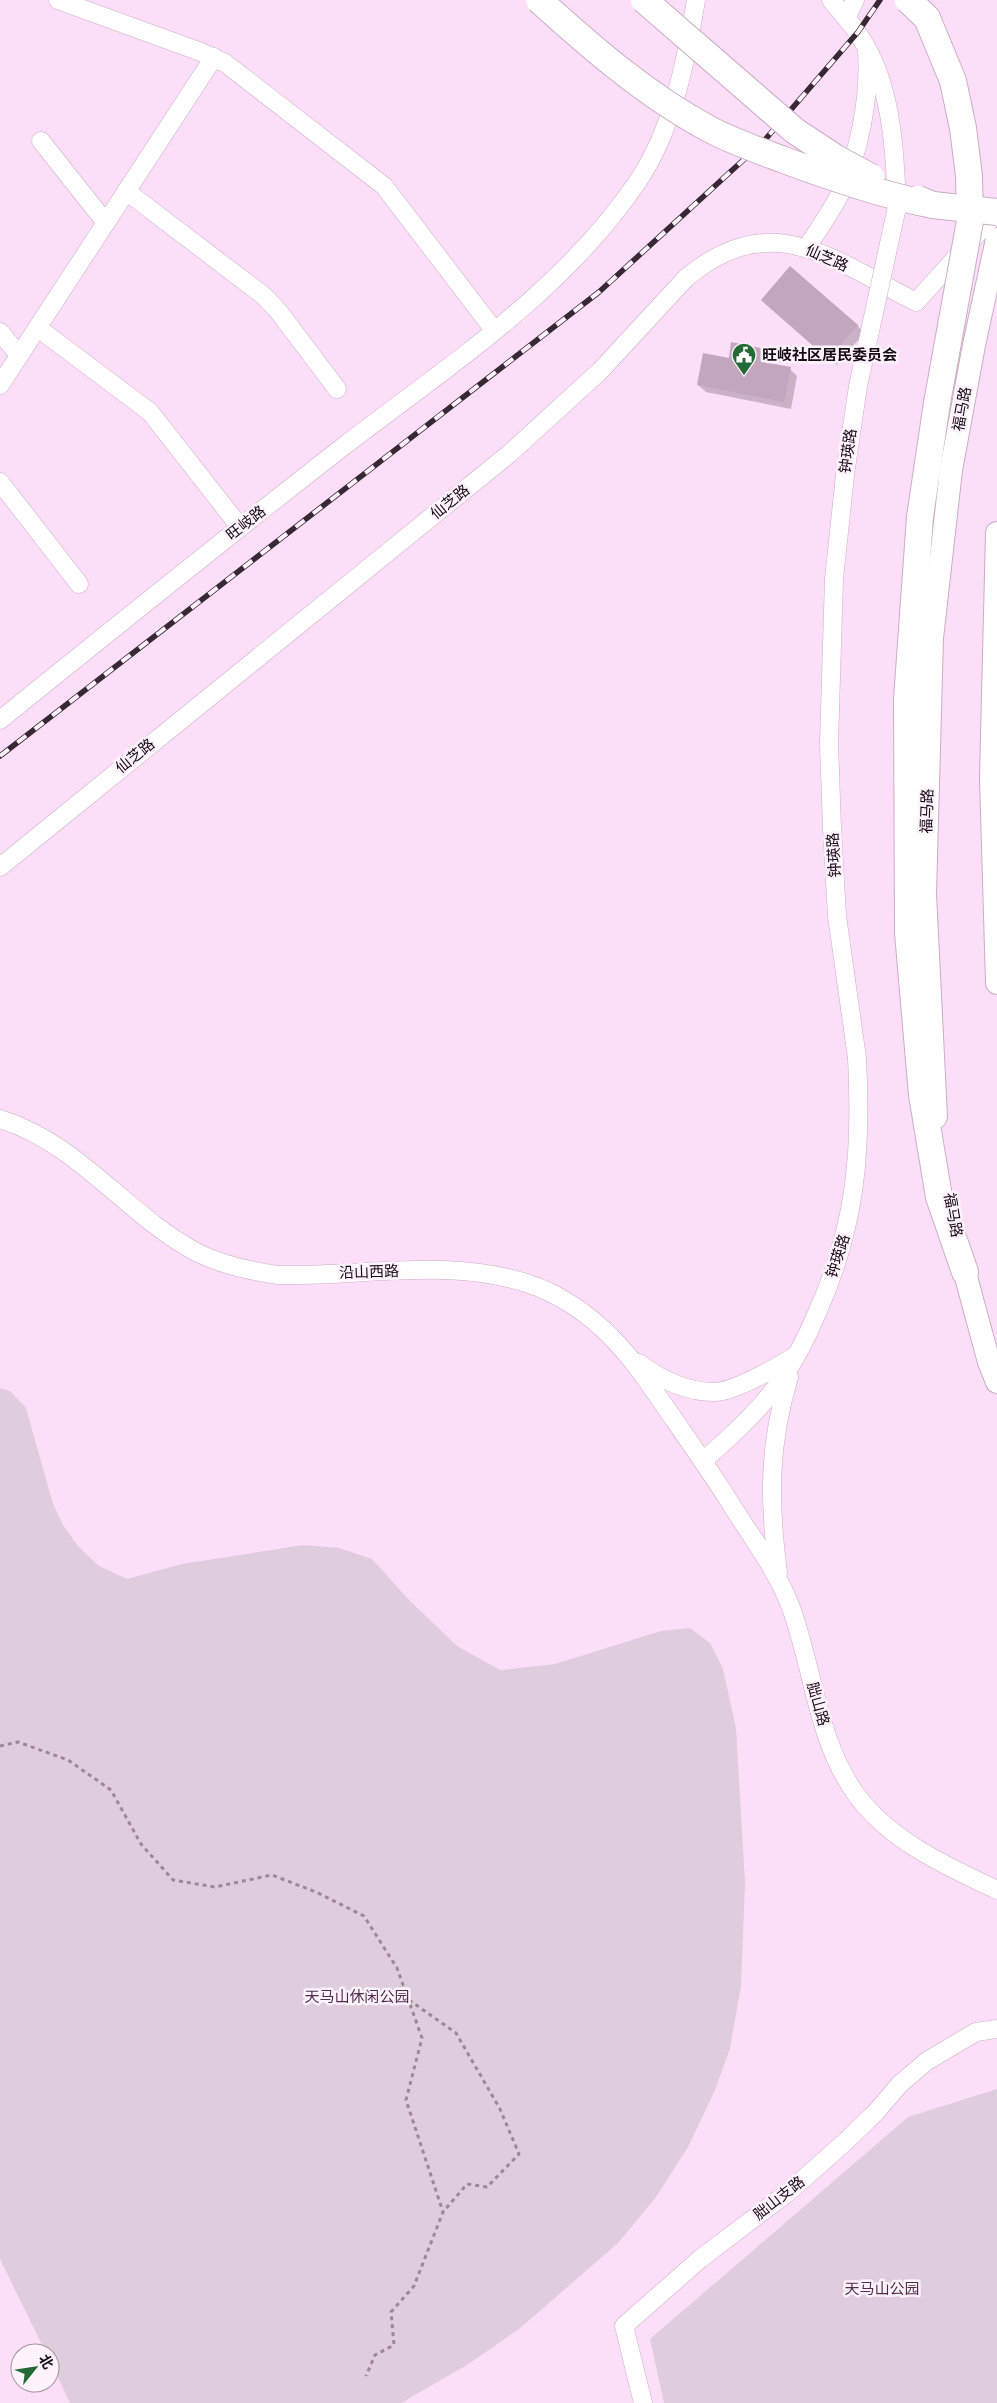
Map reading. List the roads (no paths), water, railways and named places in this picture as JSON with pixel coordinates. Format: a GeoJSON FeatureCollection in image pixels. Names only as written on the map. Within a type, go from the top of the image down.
{"type":"FeatureCollection","features":[{"type":"Feature","properties":{"kind":"highway"},"geometry":{"type":"LineString","coordinates":[[539,0],[597,52],[627,75],[711,130],[820,173],[878,192],[933,205],[997,212]]}},
{"type":"Feature","properties":{"kind":"highway"},"geometry":{"type":"LineString","coordinates":[[644,0],[795,131],[836,158],[877,180],[933,205]]}},
{"type":"Feature","properties":{"kind":"highway"},"geometry":{"type":"LineString","coordinates":[[908,0],[920,9],[953,81],[961,119],[969,176],[970,221],[937,402],[920,517],[908,699],[908,933],[924,1104],[939,1197],[965,1272]]}},
{"type":"Feature","properties":{"kind":"main road","name":"福马路"},"geometry":{"type":"LineString","coordinates":[[997,239],[974,345],[951,470],[932,638],[925,894],[936,1121],[965,1272],[989,1362],[997,1382]]}},
{"type":"Feature","properties":{"kind":"main road"},"geometry":{"type":"LineString","coordinates":[[997,533],[991,778],[997,983]]}},
{"type":"Feature","properties":{"kind":"street"},"geometry":{"type":"LineString","coordinates":[[58,0],[214,57],[384,186],[494,330]]}},
{"type":"Feature","properties":{"kind":"street","name":"旺岐路"},"geometry":{"type":"LineString","coordinates":[[0,720],[240,527],[494,330],[573,262],[610,221],[640,178],[661,137],[670,113],[696,0]]}},
{"type":"Feature","properties":{"kind":"street","name":"钟瑛路"},"geometry":{"type":"LineString","coordinates":[[703,1461],[732,1436],[764,1402],[796,1356],[824,1297],[847,1231],[857,1166],[859,1100],[857,1058],[837,916],[833,848],[829,743],[833,599],[845,475],[858,386],[897,207],[890,114],[884,88],[858,32],[831,0]]}},
{"type":"Feature","properties":{"kind":"street"},"geometry":{"type":"LineString","coordinates":[[846,18],[855,0]]}},
{"type":"Feature","properties":{"kind":"street"},"geometry":{"type":"LineString","coordinates":[[808,247],[840,195],[856,146],[868,91],[867,50]]}},
{"type":"Feature","properties":{"kind":"street"},"geometry":{"type":"LineString","coordinates":[[0,385],[214,57]]}},
{"type":"Feature","properties":{"kind":"street"},"geometry":{"type":"LineString","coordinates":[[41,140],[106,222]]}},
{"type":"Feature","properties":{"kind":"street"},"geometry":{"type":"LineString","coordinates":[[126,191],[264,296],[279,312],[337,389]]}},
{"type":"Feature","properties":{"kind":"street","name":"仙芝路"},"geometry":{"type":"LineString","coordinates":[[0,867],[85,796],[509,454],[600,371],[698,267],[725,252],[754,242],[780,242],[808,247],[916,302],[997,212]]}},
{"type":"Feature","properties":{"kind":"street"},"geometry":{"type":"LineString","coordinates":[[38,328],[150,412],[240,527]]}},
{"type":"Feature","properties":{"kind":"street"},"geometry":{"type":"LineString","coordinates":[[0,332],[18,355]]}},
{"type":"Feature","properties":{"kind":"street"},"geometry":{"type":"LineString","coordinates":[[0,482],[79,584]]}},
{"type":"Feature","properties":{"kind":"street","name":"沿山西路"},"geometry":{"type":"LineString","coordinates":[[0,1119],[31,1132],[54,1145],[168,1234],[210,1258],[246,1270],[278,1274],[437,1270],[481,1273],[514,1279],[542,1288],[576,1308],[612,1338],[625,1353],[703,1461]]}},
{"type":"Feature","properties":{"kind":"street"},"geometry":{"type":"LineString","coordinates":[[625,1353],[651,1372],[675,1384],[715,1392],[768,1372],[796,1356]]}},
{"type":"Feature","properties":{"kind":"street"},"geometry":{"type":"LineString","coordinates":[[779,1579],[771,1507],[773,1447],[780,1406],[796,1356]]}},
{"type":"Feature","properties":{"kind":"street","name":"胐山路"},"geometry":{"type":"LineString","coordinates":[[703,1461],[779,1579],[791,1608],[835,1760],[855,1793],[880,1821],[928,1856],[997,1890]]}},
{"type":"Feature","properties":{"kind":"street","name":"胐山支路"},"geometry":{"type":"LineString","coordinates":[[643,2403],[624,2326],[700,2259],[791,2190],[845,2142],[876,2112],[900,2084],[927,2061],[976,2032],[997,2029]]}},
{"type":"Feature","properties":{"kind":"railway"},"geometry":{"type":"LineString","coordinates":[[0,756],[599,292],[763,142],[858,32],[880,0]]}},
{"type":"Feature","properties":{"kind":"place","name":"旺岐社区居民委员会"},"geometry":{"type":"Point","coordinates":[744,376]}},
{"type":"Feature","properties":{"kind":"park label","name":"天马山休闲公园"},"geometry":{"type":"Point","coordinates":[357,1997]}},
{"type":"Feature","properties":{"kind":"park label","name":"天马山公园"},"geometry":{"type":"Point","coordinates":[882,2289]}}]}
